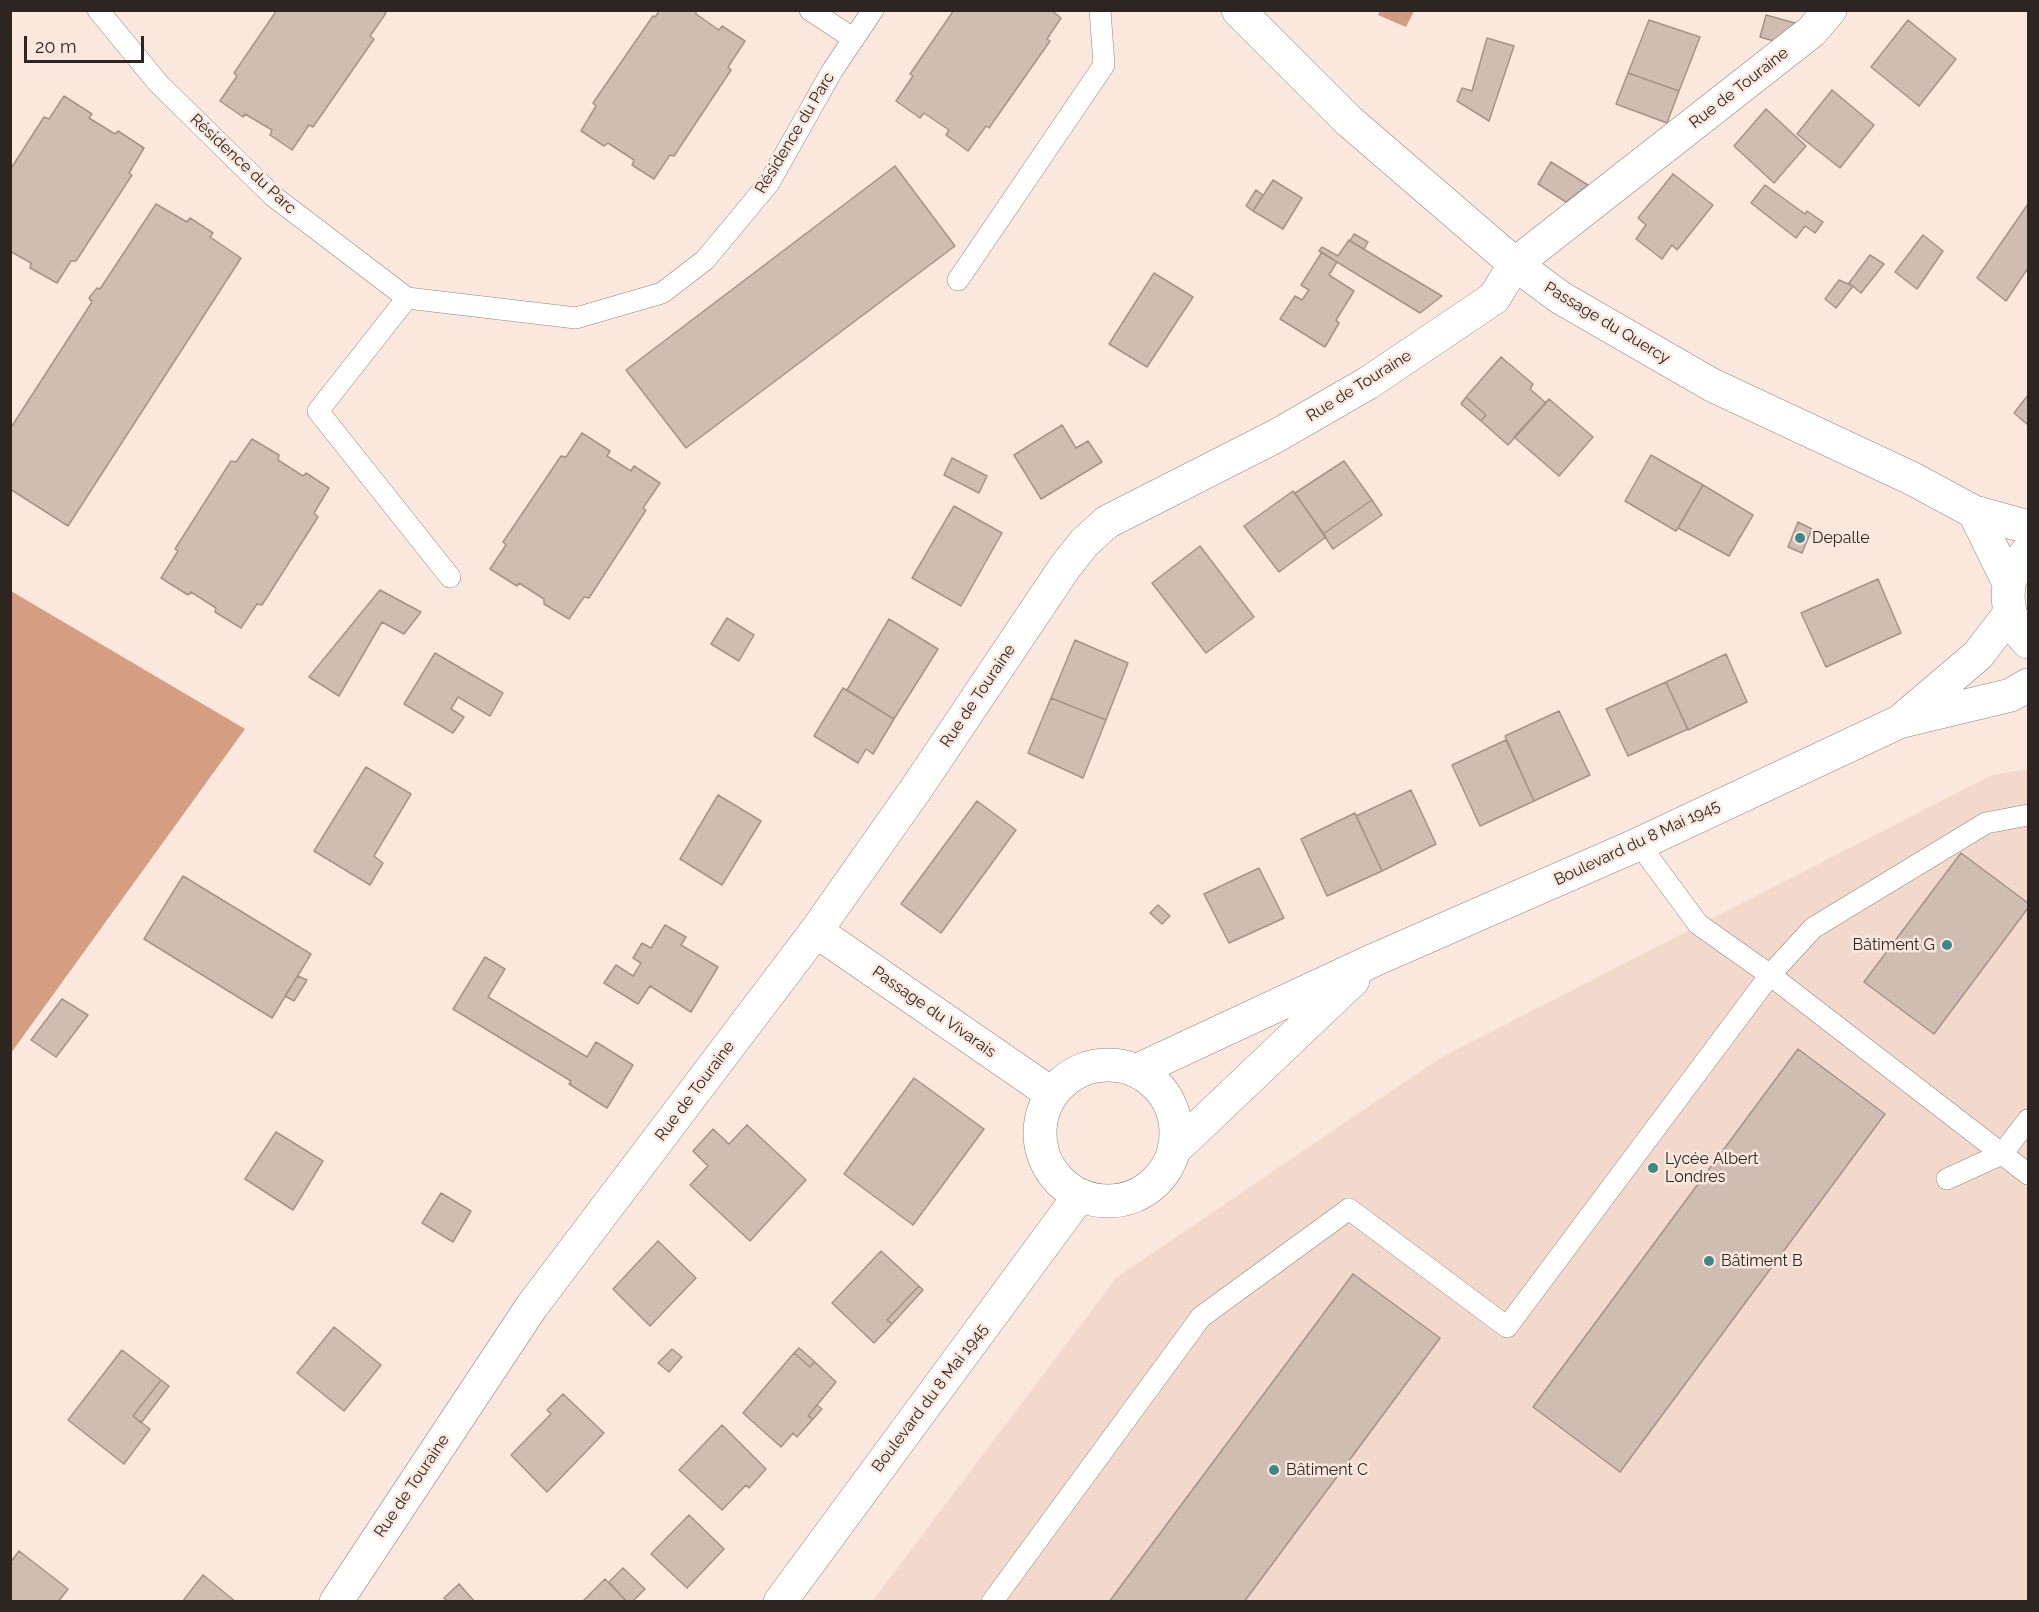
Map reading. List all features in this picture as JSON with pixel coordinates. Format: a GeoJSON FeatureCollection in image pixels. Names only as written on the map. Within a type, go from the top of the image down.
{"type":"FeatureCollection","features":[{"type":"Feature","properties":{"kind":"street","name":"Passage du Quercy"},"geometry":{"type":"LineString","coordinates":[[1238,10],[1349,121],[1515,264],[1561,297],[1712,385],[1913,479],[1974,512],[2028,527]]}},
{"type":"Feature","properties":{"kind":"street","name":"Rue de Touraine"},"geometry":{"type":"LineString","coordinates":[[336,1602],[532,1306],[816,931],[1065,567],[1092,536],[1107,522],[1276,436],[1368,383],[1494,298],[1515,264],[1812,31],[1830,10]]}},
{"type":"Feature","properties":{"kind":"street"},"geometry":{"type":"LineString","coordinates":[[1974,512],[2010,598],[2017,629],[2028,642]]}},
{"type":"Feature","properties":{"kind":"street","name":"Boulevard du 8 Mai 1945"},"geometry":{"type":"LineString","coordinates":[[1899,722],[1978,655],[2010,598],[2016,566],[2028,550]]}},
{"type":"Feature","properties":{"kind":"street","name":"Boulevard du 8 Mai 1945"},"geometry":{"type":"LineString","coordinates":[[1136,1071],[1374,960],[1640,843],[1899,722],[2011,695],[2028,685]]}},
{"type":"Feature","properties":{"kind":"street","name":"Passage du Vivarais"},"geometry":{"type":"LineString","coordinates":[[816,931],[1052,1094]]}},
{"type":"Feature","properties":{"kind":"street","name":"Boulevard du 8 Mai 1945"},"geometry":{"type":"LineString","coordinates":[[1174,1150],[1374,960]]}},
{"type":"Feature","properties":{"kind":"street"},"geometry":{"type":"LineString","coordinates":[[1113,1065],[1136,1071],[1152,1081],[1164,1095],[1173,1112],[1176,1131],[1174,1150],[1165,1171],[1148,1188],[1127,1198],[1104,1201],[1080,1195],[1063,1184],[1049,1168],[1041,1148],[1040,1129],[1043,1111],[1052,1094],[1068,1077],[1090,1067],[1113,1065]]}},
{"type":"Feature","properties":{"kind":"street","name":"Boulevard du 8 Mai 1945"},"geometry":{"type":"LineString","coordinates":[[780,1602],[1080,1195]]}},
{"type":"Feature","properties":{"kind":"lane","name":"Résidence du Parc"},"geometry":{"type":"LineString","coordinates":[[98,10],[158,83],[273,196],[407,298],[576,318],[662,293],[705,260],[769,183],[832,71],[873,10]]}},
{"type":"Feature","properties":{"kind":"lane"},"geometry":{"type":"LineString","coordinates":[[810,10],[854,39]]}},
{"type":"Feature","properties":{"kind":"lane"},"geometry":{"type":"LineString","coordinates":[[958,280],[1104,65],[1100,10]]}},
{"type":"Feature","properties":{"kind":"lane"},"geometry":{"type":"LineString","coordinates":[[407,298],[318,411],[450,577]]}},
{"type":"Feature","properties":{"kind":"lane"},"geometry":{"type":"LineString","coordinates":[[992,1602],[1201,1317],[1348,1209],[1507,1327],[1770,975],[1813,928],[1986,823],[2028,814]]}},
{"type":"Feature","properties":{"kind":"lane"},"geometry":{"type":"LineString","coordinates":[[1640,843],[1698,924],[1770,975],[2028,1174]]}},
{"type":"Feature","properties":{"kind":"lane"},"geometry":{"type":"LineString","coordinates":[[1947,1179],[2002,1154],[2028,1120]]}},
{"type":"Feature","properties":{"kind":"shaded area"},"geometry":{"type":"Polygon","coordinates":[[[1380,10],[1414,11],[1406,27],[1378,15],[1380,10]]]}},
{"type":"Feature","properties":{"kind":"shaded area"},"geometry":{"type":"Polygon","coordinates":[[[11,591],[245,729],[11,1053],[11,591]]]}},
{"type":"Feature","properties":{"kind":"shaded area","name":"Lycée Albert Londres"},"geometry":{"type":"Polygon","coordinates":[[[2028,769],[2028,1601],[872,1602],[1116,1278],[1440,1058],[1992,775],[2028,769]]]}},
{"type":"Feature","properties":{"kind":"building"},"geometry":{"type":"Polygon","coordinates":[[[277,10],[383,10],[386,13],[370,36],[374,39],[313,127],[309,125],[292,150],[270,135],[272,130],[245,114],[243,117],[220,101],[237,76],[234,73],[277,10]]]}},
{"type":"Feature","properties":{"kind":"building"},"geometry":{"type":"Polygon","coordinates":[[[660,10],[696,10],[696,14],[719,30],[722,26],[745,41],[728,67],[731,70],[674,156],[670,155],[654,179],[632,165],[634,160],[608,143],[604,146],[581,131],[596,106],[593,103],[653,16],[655,17],[660,10]]]}},
{"type":"Feature","properties":{"kind":"building"},"geometry":{"type":"Polygon","coordinates":[[[954,10],[1051,10],[1061,18],[1047,39],[1050,41],[989,128],[986,126],[968,151],[946,135],[949,130],[924,113],[920,118],[896,101],[913,76],[910,74],[954,10]]]}},
{"type":"Feature","properties":{"kind":"building"},"geometry":{"type":"Polygon","coordinates":[[[1766,15],[1795,23],[1777,42],[1760,37],[1766,15]]]}},
{"type":"Feature","properties":{"kind":"building"},"geometry":{"type":"Polygon","coordinates":[[[1649,20],[1700,37],[1679,91],[1628,73],[1649,20]]]}},
{"type":"Feature","properties":{"kind":"building"},"geometry":{"type":"Polygon","coordinates":[[[1908,20],[1956,59],[1919,106],[1871,67],[1908,20]]]}},
{"type":"Feature","properties":{"kind":"building"},"geometry":{"type":"Polygon","coordinates":[[[1487,38],[1514,46],[1489,121],[1457,101],[1462,88],[1472,91],[1487,38]]]}},
{"type":"Feature","properties":{"kind":"building"},"geometry":{"type":"Polygon","coordinates":[[[1628,73],[1679,91],[1667,123],[1616,104],[1628,73]]]}},
{"type":"Feature","properties":{"kind":"building"},"geometry":{"type":"Polygon","coordinates":[[[1832,90],[1874,125],[1840,168],[1797,134],[1832,90]]]}},
{"type":"Feature","properties":{"kind":"building"},"geometry":{"type":"Polygon","coordinates":[[[64,96],[92,114],[89,118],[115,134],[118,131],[144,148],[129,173],[132,175],[76,261],[71,261],[57,283],[30,268],[31,263],[10,251],[10,170],[44,117],[49,119],[64,96]]]}},
{"type":"Feature","properties":{"kind":"building"},"geometry":{"type":"Polygon","coordinates":[[[1766,109],[1806,146],[1774,183],[1734,146],[1766,109]]]}},
{"type":"Feature","properties":{"kind":"building"},"geometry":{"type":"Polygon","coordinates":[[[1551,162],[1588,185],[1566,202],[1538,184],[1551,162]]]}},
{"type":"Feature","properties":{"kind":"building"},"geometry":{"type":"Polygon","coordinates":[[[895,166],[955,246],[686,448],[626,370],[895,166]]]}},
{"type":"Feature","properties":{"kind":"building"},"geometry":{"type":"Polygon","coordinates":[[[1673,174],[1713,205],[1677,250],[1672,245],[1662,259],[1636,239],[1646,225],[1638,218],[1673,174]]]}},
{"type":"Feature","properties":{"kind":"building"},"geometry":{"type":"Polygon","coordinates":[[[1273,180],[1302,198],[1283,229],[1253,211],[1273,180]]]}},
{"type":"Feature","properties":{"kind":"building"},"geometry":{"type":"Polygon","coordinates":[[[1765,185],[1805,214],[1807,211],[1823,222],[1815,233],[1805,226],[1796,238],[1751,203],[1765,185]]]}},
{"type":"Feature","properties":{"kind":"building"},"geometry":{"type":"Polygon","coordinates":[[[1256,190],[1263,195],[1253,211],[1246,206],[1256,190]]]}},
{"type":"Feature","properties":{"kind":"building"},"geometry":{"type":"Polygon","coordinates":[[[156,204],[187,222],[190,218],[213,233],[210,237],[241,258],[68,526],[10,489],[10,429],[92,302],[89,298],[97,288],[100,289],[156,204]]]}},
{"type":"Feature","properties":{"kind":"building"},"geometry":{"type":"Polygon","coordinates":[[[2028,204],[2028,268],[2006,301],[1977,278],[2028,204]]]}},
{"type":"Feature","properties":{"kind":"building"},"geometry":{"type":"Polygon","coordinates":[[[1354,234],[1368,242],[1364,249],[1350,241],[1354,234]]]}},
{"type":"Feature","properties":{"kind":"building"},"geometry":{"type":"Polygon","coordinates":[[[1923,235],[1943,251],[1917,289],[1895,272],[1923,235]]]}},
{"type":"Feature","properties":{"kind":"building"},"geometry":{"type":"Polygon","coordinates":[[[1349,240],[1442,296],[1420,313],[1319,251],[1322,247],[1338,256],[1349,240]]]}},
{"type":"Feature","properties":{"kind":"building"},"geometry":{"type":"Polygon","coordinates":[[[1322,252],[1337,262],[1329,275],[1354,291],[1336,320],[1339,323],[1325,347],[1280,319],[1295,296],[1302,300],[1309,290],[1301,285],[1322,252]]]}},
{"type":"Feature","properties":{"kind":"building"},"geometry":{"type":"Polygon","coordinates":[[[1870,255],[1884,264],[1861,293],[1849,283],[1870,255]]]}},
{"type":"Feature","properties":{"kind":"building"},"geometry":{"type":"Polygon","coordinates":[[[1154,273],[1193,297],[1147,367],[1109,344],[1154,273]]]}},
{"type":"Feature","properties":{"kind":"building"},"geometry":{"type":"Polygon","coordinates":[[[1839,280],[1853,286],[1836,308],[1825,299],[1839,280]]]}},
{"type":"Feature","properties":{"kind":"building"},"geometry":{"type":"Polygon","coordinates":[[[1501,357],[1533,384],[1530,389],[1546,403],[1508,445],[1481,421],[1486,415],[1466,397],[1501,357]]]}},
{"type":"Feature","properties":{"kind":"building"},"geometry":{"type":"Polygon","coordinates":[[[2028,395],[2028,425],[2014,413],[2028,395]]]}},
{"type":"Feature","properties":{"kind":"building"},"geometry":{"type":"Polygon","coordinates":[[[1466,397],[1486,415],[1481,421],[1461,404],[1466,397]]]}},
{"type":"Feature","properties":{"kind":"building"},"geometry":{"type":"Polygon","coordinates":[[[1549,399],[1593,437],[1559,476],[1514,437],[1549,399]]]}},
{"type":"Feature","properties":{"kind":"building"},"geometry":{"type":"Polygon","coordinates":[[[1062,425],[1076,448],[1088,441],[1102,462],[1041,499],[1014,455],[1062,425]]]}},
{"type":"Feature","properties":{"kind":"building"},"geometry":{"type":"Polygon","coordinates":[[[582,433],[610,451],[607,456],[631,471],[634,466],[660,483],[643,508],[646,510],[589,598],[584,597],[569,619],[544,604],[544,599],[519,583],[517,586],[490,569],[506,545],[503,542],[561,456],[566,457],[582,433]]]}},
{"type":"Feature","properties":{"kind":"building"},"geometry":{"type":"Polygon","coordinates":[[[252,439],[279,455],[278,460],[303,476],[306,473],[329,488],[314,513],[318,517],[262,605],[257,604],[241,628],[215,612],[216,608],[191,592],[188,595],[161,578],[178,551],[175,549],[231,461],[236,462],[252,439]]]}},
{"type":"Feature","properties":{"kind":"building"},"geometry":{"type":"Polygon","coordinates":[[[1651,455],[1703,485],[1676,531],[1625,501],[1651,455]]]}},
{"type":"Feature","properties":{"kind":"building"},"geometry":{"type":"Polygon","coordinates":[[[952,458],[987,476],[979,493],[944,475],[952,458]]]}},
{"type":"Feature","properties":{"kind":"building"},"geometry":{"type":"Polygon","coordinates":[[[1344,461],[1372,500],[1323,534],[1295,493],[1344,461]]]}},
{"type":"Feature","properties":{"kind":"building"},"geometry":{"type":"Polygon","coordinates":[[[1703,485],[1753,515],[1729,556],[1678,528],[1703,485]]]}},
{"type":"Feature","properties":{"kind":"building"},"geometry":{"type":"Polygon","coordinates":[[[1293,491],[1326,537],[1279,572],[1244,526],[1293,491]]]}},
{"type":"Feature","properties":{"kind":"building"},"geometry":{"type":"Polygon","coordinates":[[[1372,500],[1382,515],[1333,549],[1323,534],[1372,500]]]}},
{"type":"Feature","properties":{"kind":"building"},"geometry":{"type":"Polygon","coordinates":[[[954,506],[1002,533],[961,606],[912,578],[954,506]]]}},
{"type":"Feature","properties":{"kind":"building","name":"Depalle"},"geometry":{"type":"Polygon","coordinates":[[[1798,522],[1812,529],[1802,553],[1788,547],[1798,522]]]}},
{"type":"Feature","properties":{"kind":"building"},"geometry":{"type":"Polygon","coordinates":[[[1200,546],[1254,617],[1206,653],[1152,583],[1200,546]]]}},
{"type":"Feature","properties":{"kind":"building"},"geometry":{"type":"Polygon","coordinates":[[[1878,579],[1901,633],[1826,667],[1801,613],[1878,579]]]}},
{"type":"Feature","properties":{"kind":"building"},"geometry":{"type":"Polygon","coordinates":[[[380,590],[421,612],[404,634],[382,622],[339,696],[309,677],[380,590]]]}},
{"type":"Feature","properties":{"kind":"building"},"geometry":{"type":"Polygon","coordinates":[[[727,618],[754,635],[739,661],[711,644],[727,618]]]}},
{"type":"Feature","properties":{"kind":"building"},"geometry":{"type":"Polygon","coordinates":[[[889,619],[938,649],[894,719],[847,690],[889,619]]]}},
{"type":"Feature","properties":{"kind":"building"},"geometry":{"type":"Polygon","coordinates":[[[1075,640],[1128,663],[1106,720],[1051,698],[1075,640]]]}},
{"type":"Feature","properties":{"kind":"building"},"geometry":{"type":"Polygon","coordinates":[[[435,653],[503,693],[490,716],[458,697],[451,709],[464,717],[453,733],[404,704],[435,653]]]}},
{"type":"Feature","properties":{"kind":"building"},"geometry":{"type":"Polygon","coordinates":[[[1726,654],[1747,702],[1688,730],[1666,682],[1726,654]]]}},
{"type":"Feature","properties":{"kind":"building"},"geometry":{"type":"Polygon","coordinates":[[[1666,682],[1688,729],[1628,756],[1606,709],[1666,682]]]}},
{"type":"Feature","properties":{"kind":"building"},"geometry":{"type":"Polygon","coordinates":[[[843,688],[894,719],[873,754],[866,749],[858,763],[814,736],[843,688]]]}},
{"type":"Feature","properties":{"kind":"building"},"geometry":{"type":"Polygon","coordinates":[[[1051,698],[1106,720],[1083,778],[1028,753],[1051,698]]]}},
{"type":"Feature","properties":{"kind":"building"},"geometry":{"type":"Polygon","coordinates":[[[1559,711],[1590,775],[1534,801],[1505,736],[1559,711]]]}},
{"type":"Feature","properties":{"kind":"building"},"geometry":{"type":"Polygon","coordinates":[[[1506,740],[1534,801],[1480,826],[1452,765],[1506,740]]]}},
{"type":"Feature","properties":{"kind":"building"},"geometry":{"type":"Polygon","coordinates":[[[366,767],[411,794],[374,856],[383,863],[370,885],[314,851],[366,767]]]}},
{"type":"Feature","properties":{"kind":"building"},"geometry":{"type":"Polygon","coordinates":[[[1411,790],[1436,844],[1382,871],[1356,816],[1411,790]]]}},
{"type":"Feature","properties":{"kind":"building"},"geometry":{"type":"Polygon","coordinates":[[[718,795],[761,821],[722,885],[680,859],[718,795]]]}},
{"type":"Feature","properties":{"kind":"building"},"geometry":{"type":"Polygon","coordinates":[[[977,801],[1016,830],[941,933],[901,904],[977,801]]]}},
{"type":"Feature","properties":{"kind":"building"},"geometry":{"type":"Polygon","coordinates":[[[1355,813],[1382,871],[1327,896],[1301,839],[1355,813]]]}},
{"type":"Feature","properties":{"kind":"building","name":"Bâtiment G"},"geometry":{"type":"Polygon","coordinates":[[[1961,853],[2028,903],[2028,908],[1934,1034],[1864,982],[1961,853]]]}},
{"type":"Feature","properties":{"kind":"building"},"geometry":{"type":"Polygon","coordinates":[[[1259,868],[1284,918],[1229,943],[1204,894],[1259,868]]]}},
{"type":"Feature","properties":{"kind":"building"},"geometry":{"type":"Polygon","coordinates":[[[183,876],[311,954],[272,1018],[144,939],[183,876]]]}},
{"type":"Feature","properties":{"kind":"building"},"geometry":{"type":"Polygon","coordinates":[[[1158,905],[1170,916],[1162,924],[1150,913],[1158,905]]]}},
{"type":"Feature","properties":{"kind":"building"},"geometry":{"type":"Polygon","coordinates":[[[665,925],[686,937],[681,945],[718,967],[691,1012],[650,986],[638,1004],[604,983],[616,965],[633,976],[641,963],[633,958],[642,943],[651,948],[665,925]]]}},
{"type":"Feature","properties":{"kind":"building"},"geometry":{"type":"Polygon","coordinates":[[[485,957],[505,969],[488,997],[587,1057],[596,1042],[633,1065],[607,1108],[569,1084],[571,1081],[453,1009],[485,957]]]}},
{"type":"Feature","properties":{"kind":"building"},"geometry":{"type":"Polygon","coordinates":[[[298,976],[307,980],[294,1001],[285,996],[298,976]]]}},
{"type":"Feature","properties":{"kind":"building"},"geometry":{"type":"Polygon","coordinates":[[[62,999],[88,1015],[56,1057],[31,1040],[62,999]]]}},
{"type":"Feature","properties":{"kind":"building","name":"Bâtiment B"},"geometry":{"type":"Polygon","coordinates":[[[1798,1049],[1885,1114],[1620,1472],[1533,1407],[1798,1049]]]}},
{"type":"Feature","properties":{"kind":"building"},"geometry":{"type":"Polygon","coordinates":[[[914,1078],[984,1129],[913,1225],[844,1174],[914,1078]]]}},
{"type":"Feature","properties":{"kind":"building"},"geometry":{"type":"Polygon","coordinates":[[[747,1125],[806,1180],[750,1241],[690,1185],[708,1166],[693,1151],[713,1129],[729,1144],[747,1125]]]}},
{"type":"Feature","properties":{"kind":"building"},"geometry":{"type":"Polygon","coordinates":[[[276,1132],[323,1161],[293,1210],[245,1179],[276,1132]]]}},
{"type":"Feature","properties":{"kind":"building"},"geometry":{"type":"Polygon","coordinates":[[[441,1193],[471,1211],[453,1242],[422,1223],[441,1193]]]}},
{"type":"Feature","properties":{"kind":"building"},"geometry":{"type":"Polygon","coordinates":[[[658,1241],[696,1278],[650,1326],[613,1289],[658,1241]]]}},
{"type":"Feature","properties":{"kind":"building"},"geometry":{"type":"Polygon","coordinates":[[[881,1251],[919,1286],[887,1320],[892,1324],[874,1343],[832,1303],[881,1251]]]}},
{"type":"Feature","properties":{"kind":"building","name":"Bâtiment C"},"geometry":{"type":"Polygon","coordinates":[[[1353,1274],[1440,1338],[1244,1602],[1109,1602],[1353,1274]]]}},
{"type":"Feature","properties":{"kind":"building"},"geometry":{"type":"Polygon","coordinates":[[[919,1286],[923,1290],[892,1324],[887,1320],[919,1286]]]}},
{"type":"Feature","properties":{"kind":"building"},"geometry":{"type":"Polygon","coordinates":[[[334,1327],[381,1365],[344,1411],[297,1373],[334,1327]]]}},
{"type":"Feature","properties":{"kind":"building"},"geometry":{"type":"Polygon","coordinates":[[[799,1348],[815,1362],[810,1367],[794,1353],[799,1348]]]}},
{"type":"Feature","properties":{"kind":"building"},"geometry":{"type":"Polygon","coordinates":[[[672,1349],[682,1357],[669,1372],[658,1363],[672,1349]]]}},
{"type":"Feature","properties":{"kind":"building"},"geometry":{"type":"Polygon","coordinates":[[[122,1350],[161,1380],[133,1416],[150,1429],[124,1464],[68,1420],[122,1350]]]}},
{"type":"Feature","properties":{"kind":"building"},"geometry":{"type":"Polygon","coordinates":[[[794,1353],[810,1367],[815,1362],[836,1382],[808,1416],[813,1419],[797,1437],[793,1433],[781,1447],[743,1413],[794,1353]]]}},
{"type":"Feature","properties":{"kind":"building"},"geometry":{"type":"Polygon","coordinates":[[[161,1380],[169,1386],[141,1423],[133,1416],[161,1380]]]}},
{"type":"Feature","properties":{"kind":"building"},"geometry":{"type":"Polygon","coordinates":[[[563,1394],[604,1433],[547,1492],[511,1455],[551,1414],[547,1410],[563,1394]]]}},
{"type":"Feature","properties":{"kind":"building"},"geometry":{"type":"Polygon","coordinates":[[[817,1405],[822,1409],[813,1419],[808,1416],[817,1405]]]}},
{"type":"Feature","properties":{"kind":"building"},"geometry":{"type":"Polygon","coordinates":[[[722,1425],[766,1469],[749,1488],[746,1485],[722,1510],[679,1470],[722,1425]]]}},
{"type":"Feature","properties":{"kind":"building"},"geometry":{"type":"Polygon","coordinates":[[[689,1515],[724,1549],[687,1588],[651,1554],[689,1515]]]}},
{"type":"Feature","properties":{"kind":"building"},"geometry":{"type":"Polygon","coordinates":[[[19,1551],[68,1589],[58,1602],[10,1602],[10,1563],[19,1551]]]}},
{"type":"Feature","properties":{"kind":"building"},"geometry":{"type":"Polygon","coordinates":[[[623,1568],[645,1589],[632,1602],[627,1602],[609,1582],[623,1568]]]}},
{"type":"Feature","properties":{"kind":"building"},"geometry":{"type":"Polygon","coordinates":[[[203,1575],[236,1602],[182,1602],[203,1575]]]}},
{"type":"Feature","properties":{"kind":"building"},"geometry":{"type":"Polygon","coordinates":[[[605,1579],[627,1602],[582,1602],[605,1579]]]}},
{"type":"Feature","properties":{"kind":"building"},"geometry":{"type":"Polygon","coordinates":[[[459,1584],[475,1602],[445,1602],[444,1598],[459,1584]]]}},
{"type":"Feature","properties":{"kind":"place","name":"Depalle"},"geometry":{"type":"Point","coordinates":[1800,538]}},
{"type":"Feature","properties":{"kind":"place","name":"Bâtiment G"},"geometry":{"type":"Point","coordinates":[1947,945]}},
{"type":"Feature","properties":{"kind":"place","name":"Lycée Albert Londres"},"geometry":{"type":"Point","coordinates":[1653,1168]}},
{"type":"Feature","properties":{"kind":"place","name":"Bâtiment B"},"geometry":{"type":"Point","coordinates":[1709,1261]}},
{"type":"Feature","properties":{"kind":"place","name":"Bâtiment C"},"geometry":{"type":"Point","coordinates":[1274,1470]}}]}
